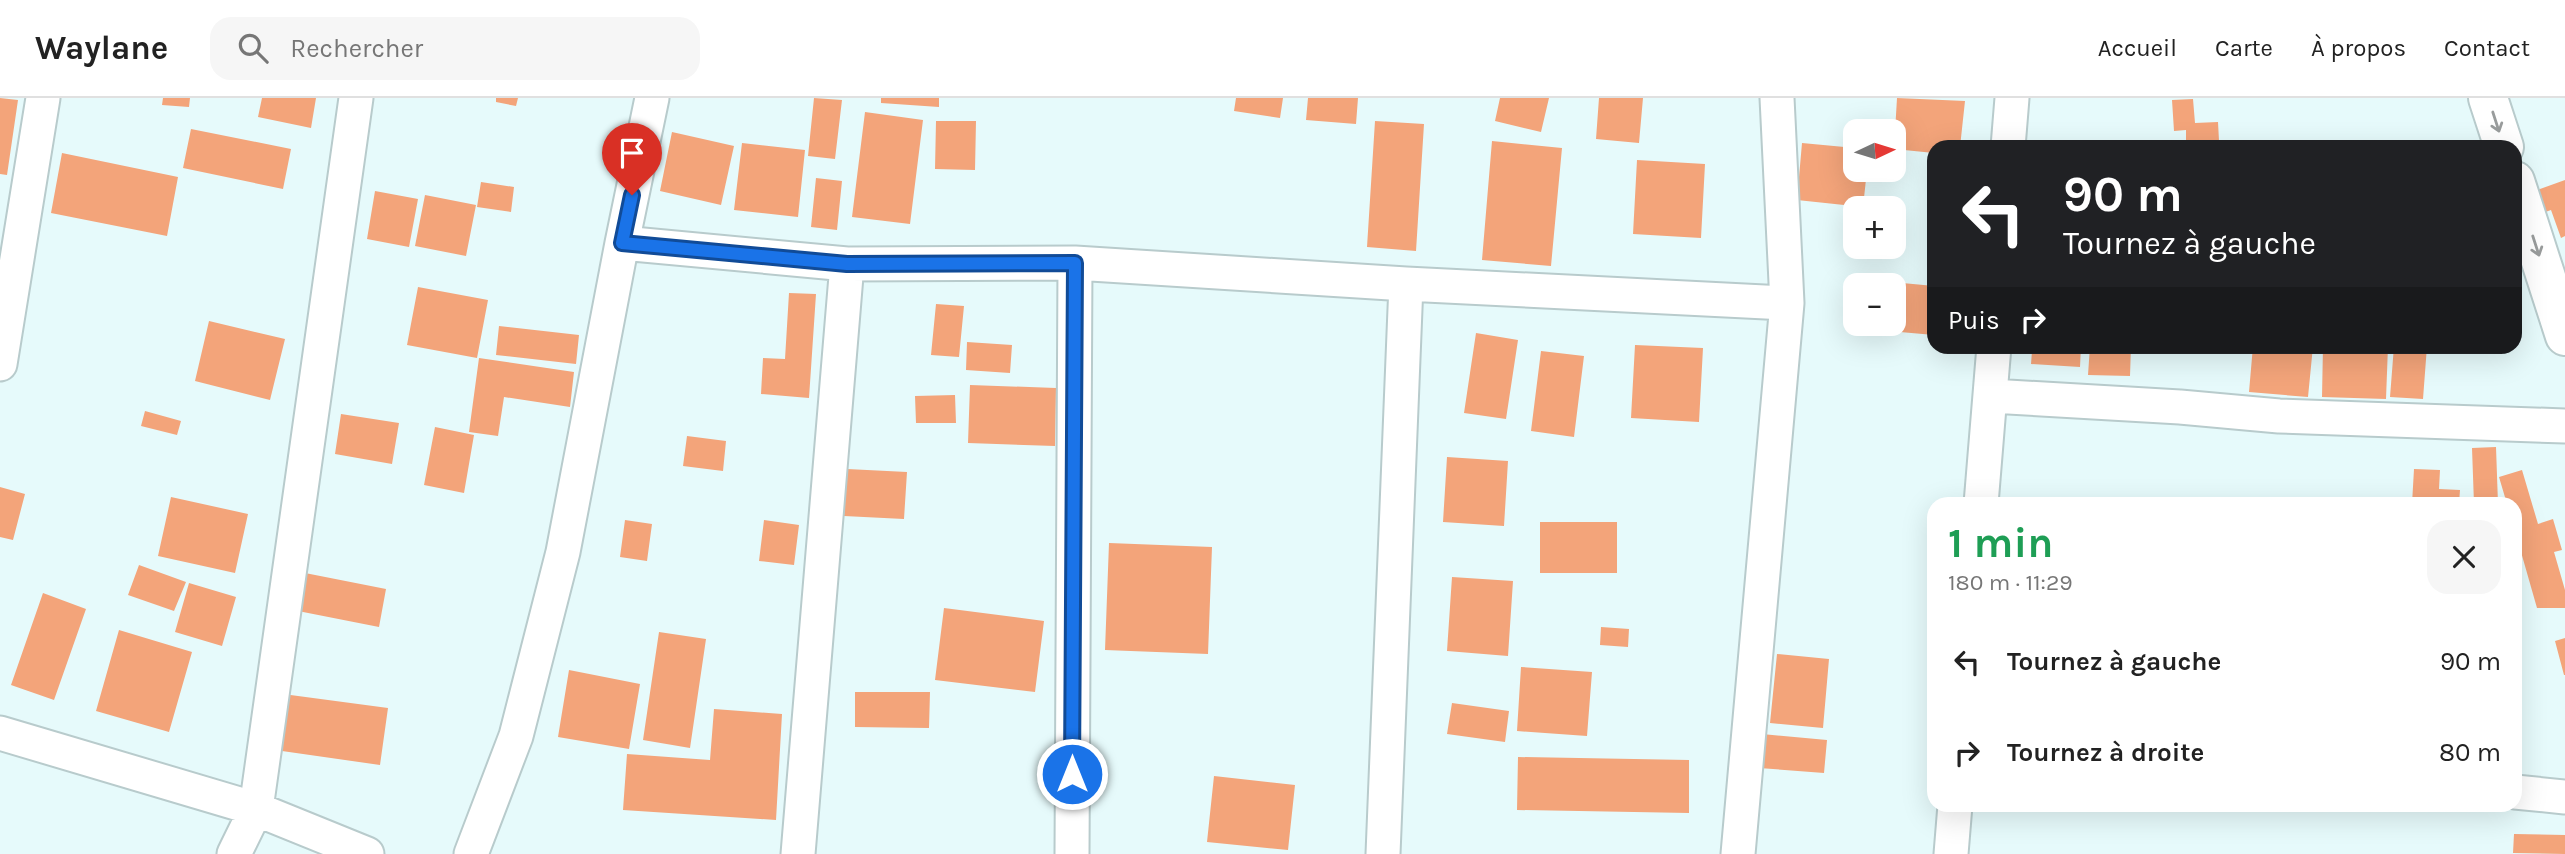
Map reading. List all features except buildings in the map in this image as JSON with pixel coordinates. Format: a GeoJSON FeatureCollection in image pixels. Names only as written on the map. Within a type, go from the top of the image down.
{"type":"FeatureCollection","features":[{"type":"Feature","properties":{"kind":"main road"},"geometry":{"type":"LineString","coordinates":[[2488,98],[2502,140]]}},
{"type":"Feature","properties":{"kind":"main road"},"geometry":{"type":"LineString","coordinates":[[2522,203],[2565,336]]}},
{"type":"Feature","properties":{"kind":"street"},"geometry":{"type":"LineString","coordinates":[[0,364],[43,98]]}},
{"type":"Feature","properties":{"kind":"street"},"geometry":{"type":"LineString","coordinates":[[234,854],[256,808],[356,98]]}},
{"type":"Feature","properties":{"kind":"street"},"geometry":{"type":"LineString","coordinates":[[471,854],[516,736],[564,552],[652,98]]}},
{"type":"Feature","properties":{"kind":"street"},"geometry":{"type":"LineString","coordinates":[[1738,854],[1787,303],[1777,98]]}},
{"type":"Feature","properties":{"kind":"street"},"geometry":{"type":"LineString","coordinates":[[2009,140],[2012,98]]}},
{"type":"Feature","properties":{"kind":"street"},"geometry":{"type":"LineString","coordinates":[[622,243],[847,264],[1075,263],[1406,284],[1787,303]]}},
{"type":"Feature","properties":{"kind":"street"},"geometry":{"type":"LineString","coordinates":[[1072,854],[1075,263]]}},
{"type":"Feature","properties":{"kind":"street"},"geometry":{"type":"LineString","coordinates":[[798,854],[847,264]]}},
{"type":"Feature","properties":{"kind":"street"},"geometry":{"type":"LineString","coordinates":[[1383,854],[1406,284]]}},
{"type":"Feature","properties":{"kind":"street"},"geometry":{"type":"LineString","coordinates":[[1982,497],[1994,354]]}},
{"type":"Feature","properties":{"kind":"street"},"geometry":{"type":"LineString","coordinates":[[1991,396],[2180,407],[2279,416],[2565,426]]}},
{"type":"Feature","properties":{"kind":"street"},"geometry":{"type":"LineString","coordinates":[[0,733],[256,808],[367,854]]}},
{"type":"Feature","properties":{"kind":"street"},"geometry":{"type":"LineString","coordinates":[[2522,793],[2565,797]]}},
{"type":"Feature","properties":{"kind":"street"},"geometry":{"type":"LineString","coordinates":[[1951,854],[1954,812]]}},
{"type":"Feature","properties":{"kind":"route"},"geometry":{"type":"LineString","coordinates":[[632,195],[622,243],[847,264],[1075,263],[1072,774]]}}]}
